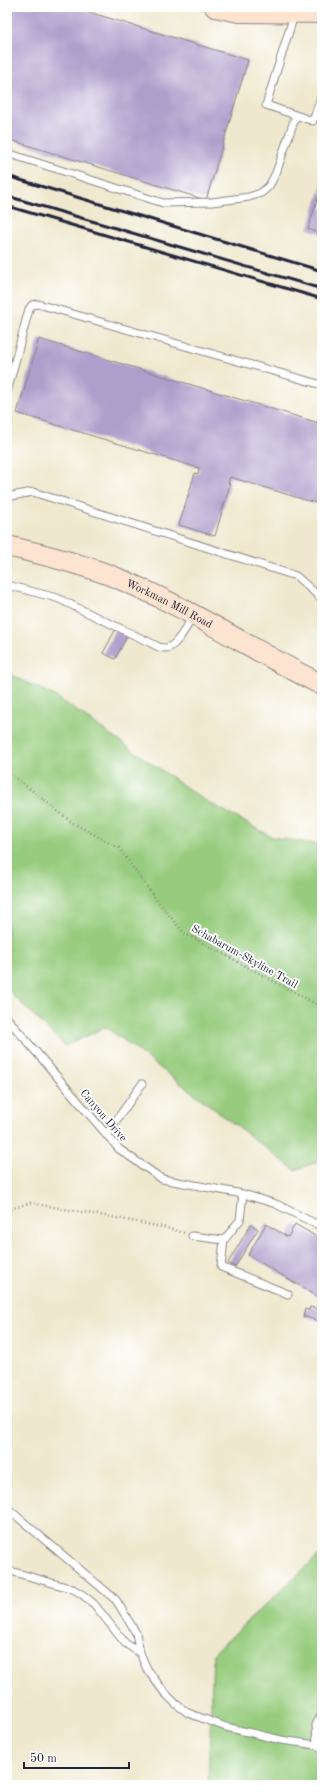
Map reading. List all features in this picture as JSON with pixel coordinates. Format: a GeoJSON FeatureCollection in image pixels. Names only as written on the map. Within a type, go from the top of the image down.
{"type":"FeatureCollection","features":[{"type":"Feature","properties":{"kind":"street"},"geometry":{"type":"LineString","coordinates":[[215,7],[239,12],[322,13]]}},
{"type":"Feature","properties":{"kind":"street","name":"Workman Mill Road"},"geometry":{"type":"LineString","coordinates":[[7,546],[46,554],[112,576],[193,616],[322,685]]}},
{"type":"Feature","properties":{"kind":"lane"},"geometry":{"type":"LineString","coordinates":[[295,12],[266,105],[314,121],[322,94]]}},
{"type":"Feature","properties":{"kind":"lane"},"geometry":{"type":"LineString","coordinates":[[7,153],[163,203],[212,202],[249,197],[261,193],[270,186],[296,115]]}},
{"type":"Feature","properties":{"kind":"lane"},"geometry":{"type":"LineString","coordinates":[[7,392],[29,309],[32,305],[38,304],[322,385]]}},
{"type":"Feature","properties":{"kind":"lane"},"geometry":{"type":"LineString","coordinates":[[7,497],[32,492],[296,576],[322,599]]}},
{"type":"Feature","properties":{"kind":"lane"},"geometry":{"type":"LineString","coordinates":[[7,585],[58,598],[153,644],[165,648],[173,646],[193,616]]}},
{"type":"Feature","properties":{"kind":"lane","name":"Canyon Drive"},"geometry":{"type":"LineString","coordinates":[[7,1018],[119,1149],[162,1180],[243,1194],[276,1204],[322,1227]]}},
{"type":"Feature","properties":{"kind":"lane"},"geometry":{"type":"LineString","coordinates":[[106,1134],[142,1084]]}},
{"type":"Feature","properties":{"kind":"lane"},"geometry":{"type":"LineString","coordinates":[[243,1194],[240,1220],[224,1240],[221,1267],[288,1294]]}},
{"type":"Feature","properties":{"kind":"lane"},"geometry":{"type":"LineString","coordinates":[[192,1236],[224,1240]]}},
{"type":"Feature","properties":{"kind":"lane"},"geometry":{"type":"LineString","coordinates":[[7,1508],[116,1600],[136,1633],[140,1653],[148,1669],[164,1692],[188,1713],[226,1727],[253,1734],[320,1747],[316,1725],[322,1714]]}},
{"type":"Feature","properties":{"kind":"lane"},"geometry":{"type":"LineString","coordinates":[[7,1570],[73,1589],[83,1595],[94,1604],[125,1643],[140,1653]]}},
{"type":"Feature","properties":{"kind":"path","name":"Schabarum-Skyline Trail"},"geometry":{"type":"LineString","coordinates":[[7,771],[73,823],[119,848],[158,902],[184,933],[322,1007]]}},
{"type":"Feature","properties":{"kind":"path"},"geometry":{"type":"LineString","coordinates":[[7,1210],[30,1203],[167,1228],[192,1236]]}},
{"type":"Feature","properties":{"kind":"green space"},"geometry":{"type":"Polygon","coordinates":[[[7,673],[55,696],[204,800],[272,837],[322,845],[322,1160],[295,1170],[106,1027],[65,1046],[7,989],[7,673]]]}},
{"type":"Feature","properties":{"kind":"green space"},"geometry":{"type":"Polygon","coordinates":[[[322,1552],[322,1785],[208,1785],[213,1654],[322,1552]]]}},
{"type":"Feature","properties":{"kind":"building"},"geometry":{"type":"Polygon","coordinates":[[[7,7],[72,7],[248,60],[206,200],[7,139],[7,7]]]}},
{"type":"Feature","properties":{"kind":"building"},"geometry":{"type":"Polygon","coordinates":[[[322,184],[322,234],[308,229],[322,184]]]}},
{"type":"Feature","properties":{"kind":"building"},"geometry":{"type":"Polygon","coordinates":[[[39,339],[322,424],[322,505],[230,477],[228,483],[230,484],[215,536],[179,525],[195,473],[198,474],[199,468],[17,413],[39,339]]]}},
{"type":"Feature","properties":{"kind":"building"},"geometry":{"type":"Polygon","coordinates":[[[118,625],[130,631],[115,659],[103,653],[118,625]]]}},
{"type":"Feature","properties":{"kind":"building"},"geometry":{"type":"Polygon","coordinates":[[[251,1224],[258,1229],[235,1267],[228,1263],[251,1224]]]}},
{"type":"Feature","properties":{"kind":"building"},"geometry":{"type":"Polygon","coordinates":[[[266,1224],[288,1237],[295,1224],[322,1240],[322,1250],[319,1256],[322,1258],[322,1299],[248,1255],[266,1224]]]}},
{"type":"Feature","properties":{"kind":"building"},"geometry":{"type":"Polygon","coordinates":[[[310,1307],[322,1310],[322,1322],[303,1316],[305,1309],[309,1310],[310,1307]]]}},
{"type":"Feature","properties":{"kind":"railway"},"geometry":{"type":"LineString","coordinates":[[7,176],[322,271]]}},
{"type":"Feature","properties":{"kind":"railway"},"geometry":{"type":"LineString","coordinates":[[7,196],[322,289]]}},
{"type":"Feature","properties":{"kind":"railway"},"geometry":{"type":"LineString","coordinates":[[7,206],[322,299]]}}]}
